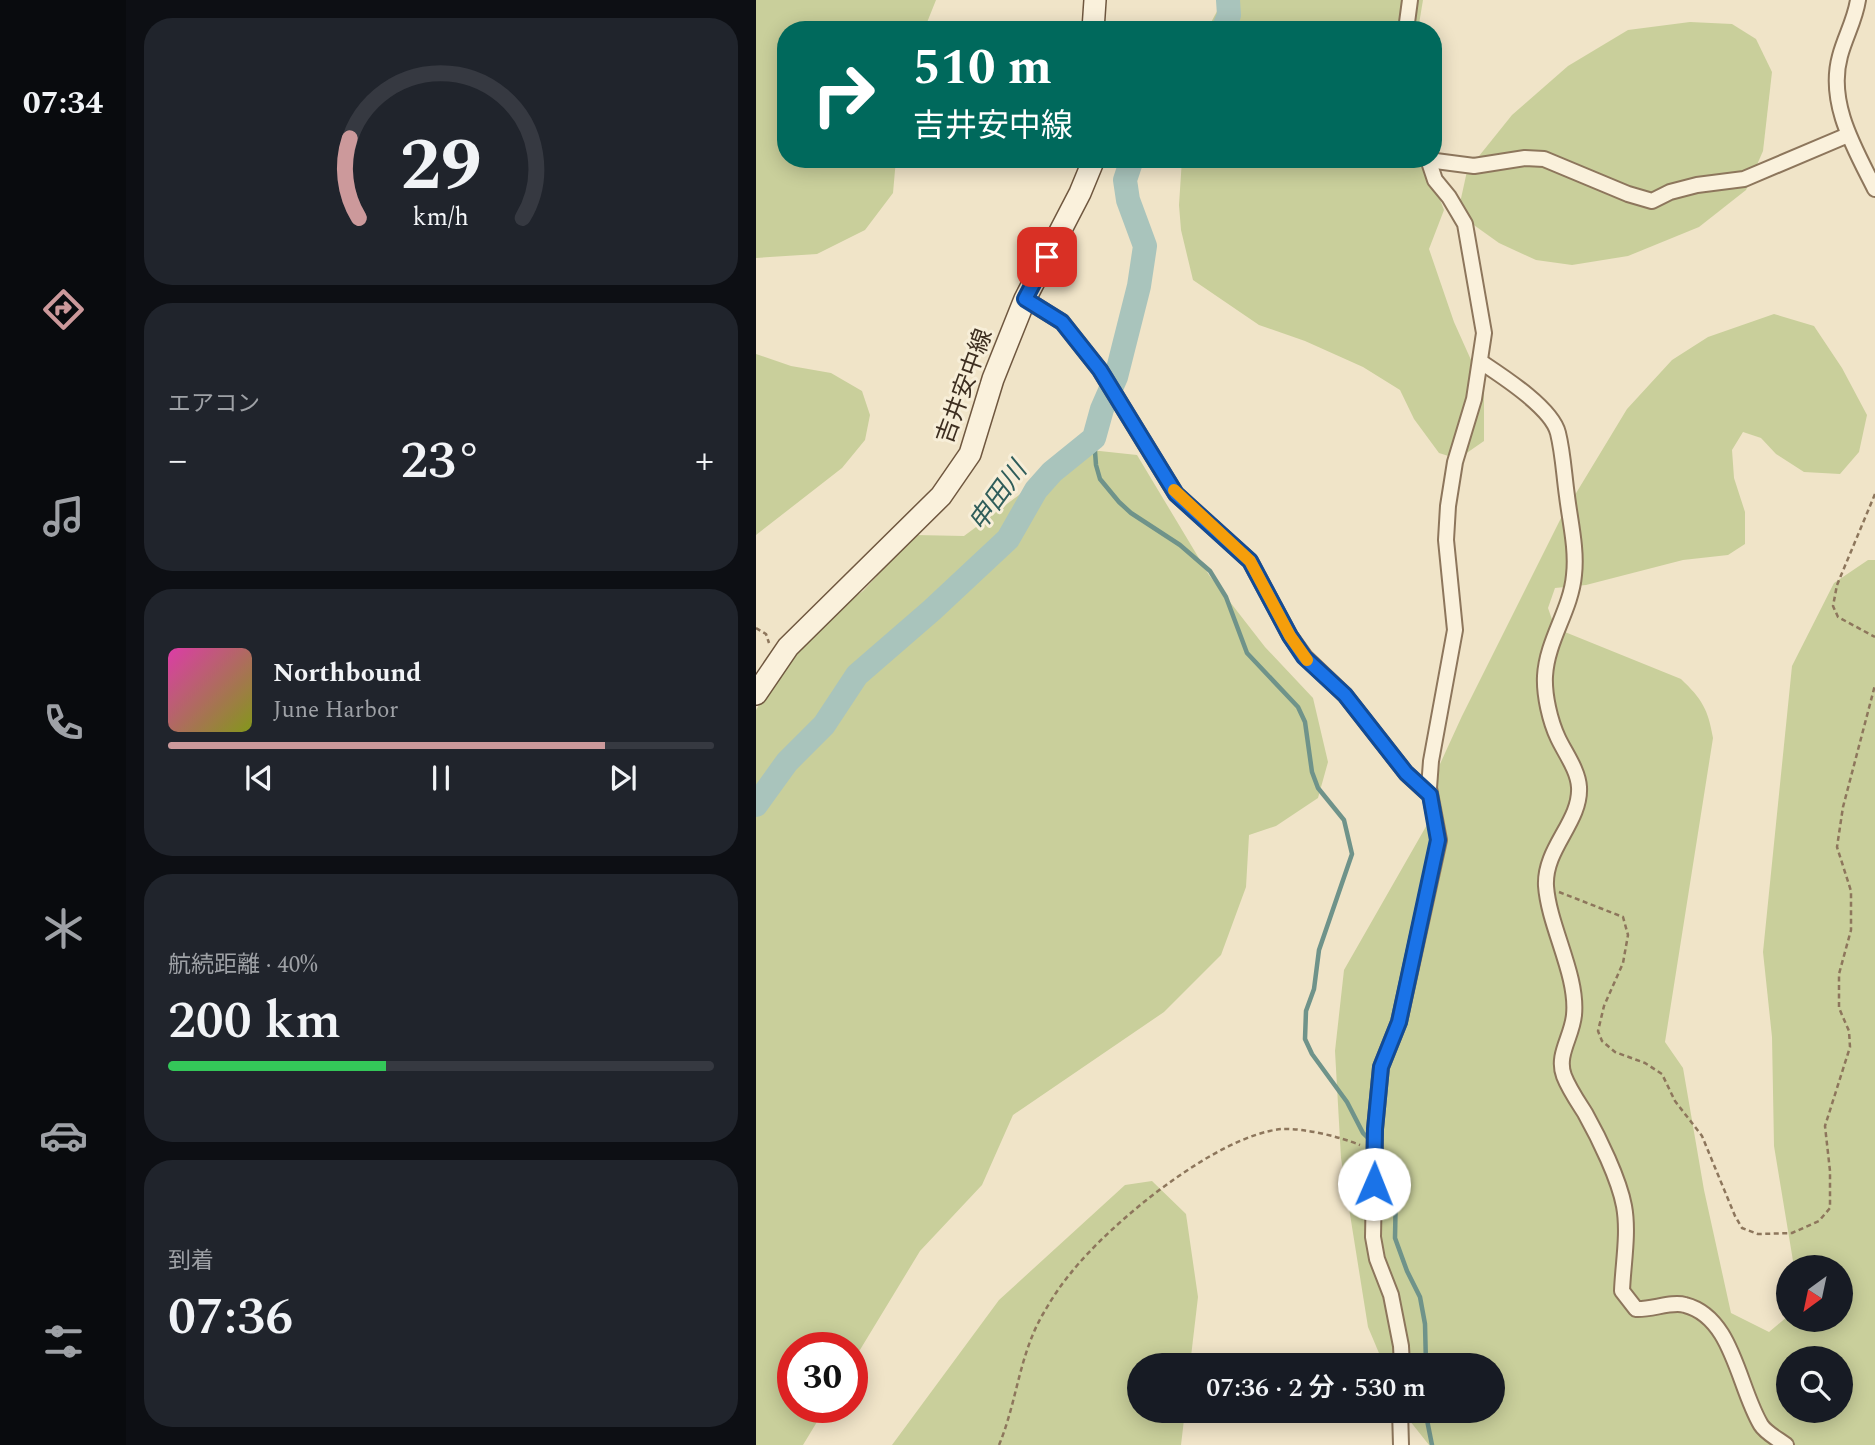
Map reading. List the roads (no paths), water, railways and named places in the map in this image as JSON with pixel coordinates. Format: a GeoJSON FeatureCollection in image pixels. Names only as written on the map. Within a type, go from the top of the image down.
{"type":"FeatureCollection","features":[{"type":"Feature","properties":{"kind":"main road"},"geometry":{"type":"LineString","coordinates":[[1094,21],[1095,0]]}},
{"type":"Feature","properties":{"kind":"main road","name":"吉井安中線"},"geometry":{"type":"LineString","coordinates":[[756,694],[788,647],[941,496],[956,477],[970,454],[993,379],[1025,299],[1090,168]]}},
{"type":"Feature","properties":{"kind":"street"},"geometry":{"type":"LineString","coordinates":[[1407,21],[1410,0]]}},
{"type":"Feature","properties":{"kind":"street"},"geometry":{"type":"LineString","coordinates":[[1858,0],[1835,79],[1848,135],[1875,189]]}},
{"type":"Feature","properties":{"kind":"street"},"geometry":{"type":"LineString","coordinates":[[1442,162],[1474,166],[1525,158],[1544,159],[1628,194],[1652,201],[1670,192],[1697,185],[1744,179],[1848,135]]}},
{"type":"Feature","properties":{"kind":"street"},"geometry":{"type":"LineString","coordinates":[[1401,1353],[1391,1295],[1377,1259],[1374,1237],[1375,1157],[1381,1067],[1399,1022],[1438,840],[1430,795],[1431,761],[1455,630],[1446,540],[1448,506],[1455,463],[1474,399],[1485,333],[1465,224],[1435,180],[1431,168]]}},
{"type":"Feature","properties":{"kind":"street"},"geometry":{"type":"LineString","coordinates":[[1025,299],[1062,322],[1100,370],[1176,494],[1250,561],[1304,657],[1345,695],[1406,773],[1430,795]]}},
{"type":"Feature","properties":{"kind":"street"},"geometry":{"type":"LineString","coordinates":[[1481,362],[1530,398],[1557,429],[1571,522],[1574,576],[1550,648],[1545,677],[1557,735],[1579,787],[1573,813],[1550,857],[1546,888],[1572,992],[1574,1016],[1561,1061],[1564,1077],[1591,1125],[1610,1166],[1624,1206],[1622,1291],[1636,1309],[1662,1308],[1681,1303],[1698,1309],[1712,1319],[1738,1370],[1762,1428],[1786,1445]]}},
{"type":"Feature","properties":{"kind":"street"},"geometry":{"type":"LineString","coordinates":[[1400,1423],[1401,1445]]}},
{"type":"Feature","properties":{"kind":"waterway","name":"申田川"},"geometry":{"type":"LineString","coordinates":[[1227,21],[1228,0]]}},
{"type":"Feature","properties":{"kind":"waterway","name":"申田川"},"geometry":{"type":"LineString","coordinates":[[756,805],[787,762],[824,725],[857,675],[1008,539],[1036,490],[1052,472],[1094,438],[1102,409],[1116,377],[1139,286],[1145,246],[1128,200],[1125,180],[1129,168]]}},
{"type":"Feature","properties":{"kind":"waterway"},"geometry":{"type":"LineString","coordinates":[[1094,438],[1100,479],[1119,502],[1180,545],[1210,571],[1226,597],[1247,653],[1298,707],[1305,722],[1312,772],[1318,788],[1344,820],[1352,854],[1319,950],[1314,989],[1306,1011],[1305,1039],[1312,1054],[1347,1102],[1363,1133],[1370,1140]]}},
{"type":"Feature","properties":{"kind":"waterway"},"geometry":{"type":"LineString","coordinates":[[1378,1150],[1392,1166],[1396,1186],[1395,1238],[1420,1297],[1425,1324],[1426,1353]]}},
{"type":"Feature","properties":{"kind":"waterway"},"geometry":{"type":"LineString","coordinates":[[1428,1423],[1432,1445]]}}]}
